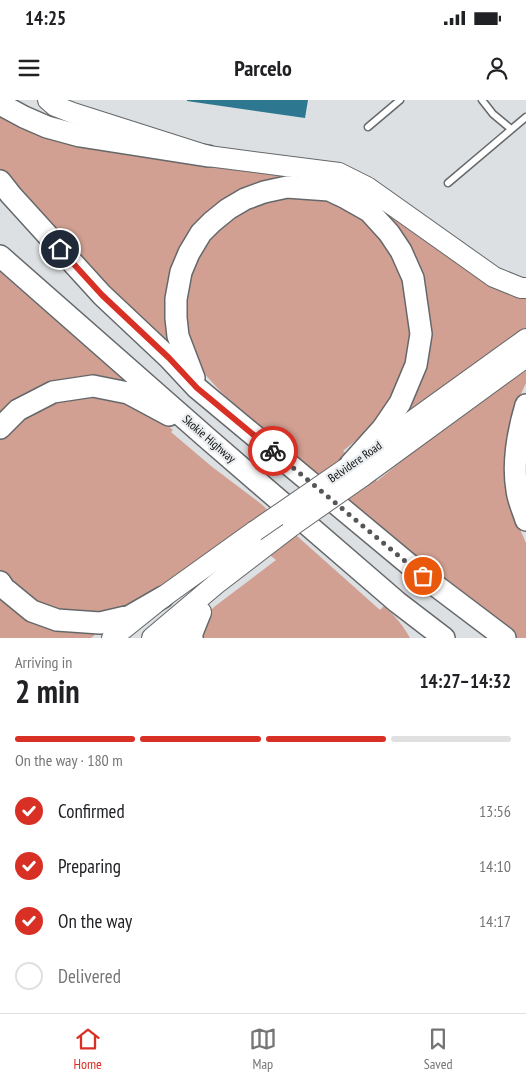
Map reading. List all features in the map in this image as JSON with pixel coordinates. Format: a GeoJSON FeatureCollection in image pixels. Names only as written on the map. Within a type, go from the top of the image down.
{"type":"FeatureCollection","features":[{"type":"Feature","properties":{"kind":"highway"},"geometry":{"type":"LineString","coordinates":[[0,104],[47,127],[80,136],[208,156]]}},
{"type":"Feature","properties":{"kind":"highway"},"geometry":{"type":"LineString","coordinates":[[0,181],[102,295],[169,358],[197,388],[423,576],[505,638]]}},
{"type":"Feature","properties":{"kind":"highway"},"geometry":{"type":"LineString","coordinates":[[197,388],[178,336],[176,299],[181,272],[188,254],[201,233],[228,209],[245,199],[264,192],[287,187],[329,190],[346,198],[369,211],[401,251],[413,278],[421,334],[416,365],[400,403],[355,471]]}},
{"type":"Feature","properties":{"kind":"highway","name":"Skokie Highway"},"geometry":{"type":"LineString","coordinates":[[0,256],[397,602],[444,638]]}},
{"type":"Feature","properties":{"kind":"highway"},"geometry":{"type":"LineString","coordinates":[[0,428],[18,410],[53,392],[93,386],[128,393],[207,438]]}},
{"type":"Feature","properties":{"kind":"highway"},"geometry":{"type":"LineString","coordinates":[[526,405],[518,431],[515,457],[516,490],[526,520]]}},
{"type":"Feature","properties":{"kind":"highway"},"geometry":{"type":"LineString","coordinates":[[0,582],[4,588],[32,611],[57,620],[100,623],[130,616],[163,598]]}},
{"type":"Feature","properties":{"kind":"highway"},"geometry":{"type":"LineString","coordinates":[[397,602],[417,638]]}},
{"type":"Feature","properties":{"kind":"highway"},"geometry":{"type":"LineString","coordinates":[[192,638],[192,633],[200,613]]}},
{"type":"Feature","properties":{"kind":"main road"},"geometry":{"type":"LineString","coordinates":[[48,100],[55,106],[73,113],[208,156],[339,173],[367,186],[494,277],[521,288],[526,288]]}},
{"type":"Feature","properties":{"kind":"main road","name":"Belvidere Road"},"geometry":{"type":"LineString","coordinates":[[152,638],[265,542],[526,339]]}},
{"type":"Feature","properties":{"kind":"main road","name":"Belvidere Road"},"geometry":{"type":"LineString","coordinates":[[112,638],[163,598],[293,525],[355,471],[526,357]]}},
{"type":"Feature","properties":{"kind":"main road"},"geometry":{"type":"LineString","coordinates":[[174,638],[200,613],[245,577],[265,542]]}},
{"type":"Feature","properties":{"kind":"lane"},"geometry":{"type":"LineString","coordinates":[[368,127],[400,100]]}},
{"type":"Feature","properties":{"kind":"lane"},"geometry":{"type":"LineString","coordinates":[[482,100],[493,114],[512,129]]}},
{"type":"Feature","properties":{"kind":"lane"},"geometry":{"type":"LineString","coordinates":[[448,183],[526,117]]}},
{"type":"Feature","properties":{"kind":"shaded area"},"geometry":{"type":"Polygon","coordinates":[[[0,114],[331,178],[526,296],[526,330],[382,437],[420,353],[395,235],[309,183],[200,225],[177,350],[137,321],[0,172],[0,114]]]}},
{"type":"Feature","properties":{"kind":"shaded area"},"geometry":{"type":"Polygon","coordinates":[[[276,194],[327,198],[363,217],[388,245],[406,284],[410,336],[407,360],[388,407],[365,433],[343,451],[377,481],[526,364],[526,383],[515,407],[516,520],[526,543],[526,638],[514,638],[374,525],[222,393],[201,370],[185,339],[184,275],[219,220],[276,194]]]}},
{"type":"Feature","properties":{"kind":"shaded area"},"geometry":{"type":"Polygon","coordinates":[[[0,272],[103,362],[166,411],[104,382],[0,419],[0,272]]]}},
{"type":"Feature","properties":{"kind":"shaded area"},"geometry":{"type":"Polygon","coordinates":[[[100,393],[151,413],[173,430],[171,432],[211,466],[260,503],[380,610],[384,606],[405,629],[410,638],[198,638],[205,617],[214,607],[276,560],[240,531],[144,603],[106,616],[43,609],[0,575],[0,434],[39,404],[100,393]]]}},
{"type":"Feature","properties":{"kind":"shaded area"},"geometry":{"type":"Polygon","coordinates":[[[0,596],[95,635],[91,638],[0,638],[0,596]]]}},
{"type":"Feature","properties":{"kind":"building"},"geometry":{"type":"Polygon","coordinates":[[[187,100],[308,100],[305,118],[187,100]]]}},
{"type":"Feature","properties":{"kind":"way so far"},"geometry":{"type":"LineString","coordinates":[[273,451],[423,576]]}},
{"type":"Feature","properties":{"kind":"route"},"geometry":{"type":"LineString","coordinates":[[60,249],[102,295],[169,358],[197,388],[273,451]]}}]}
